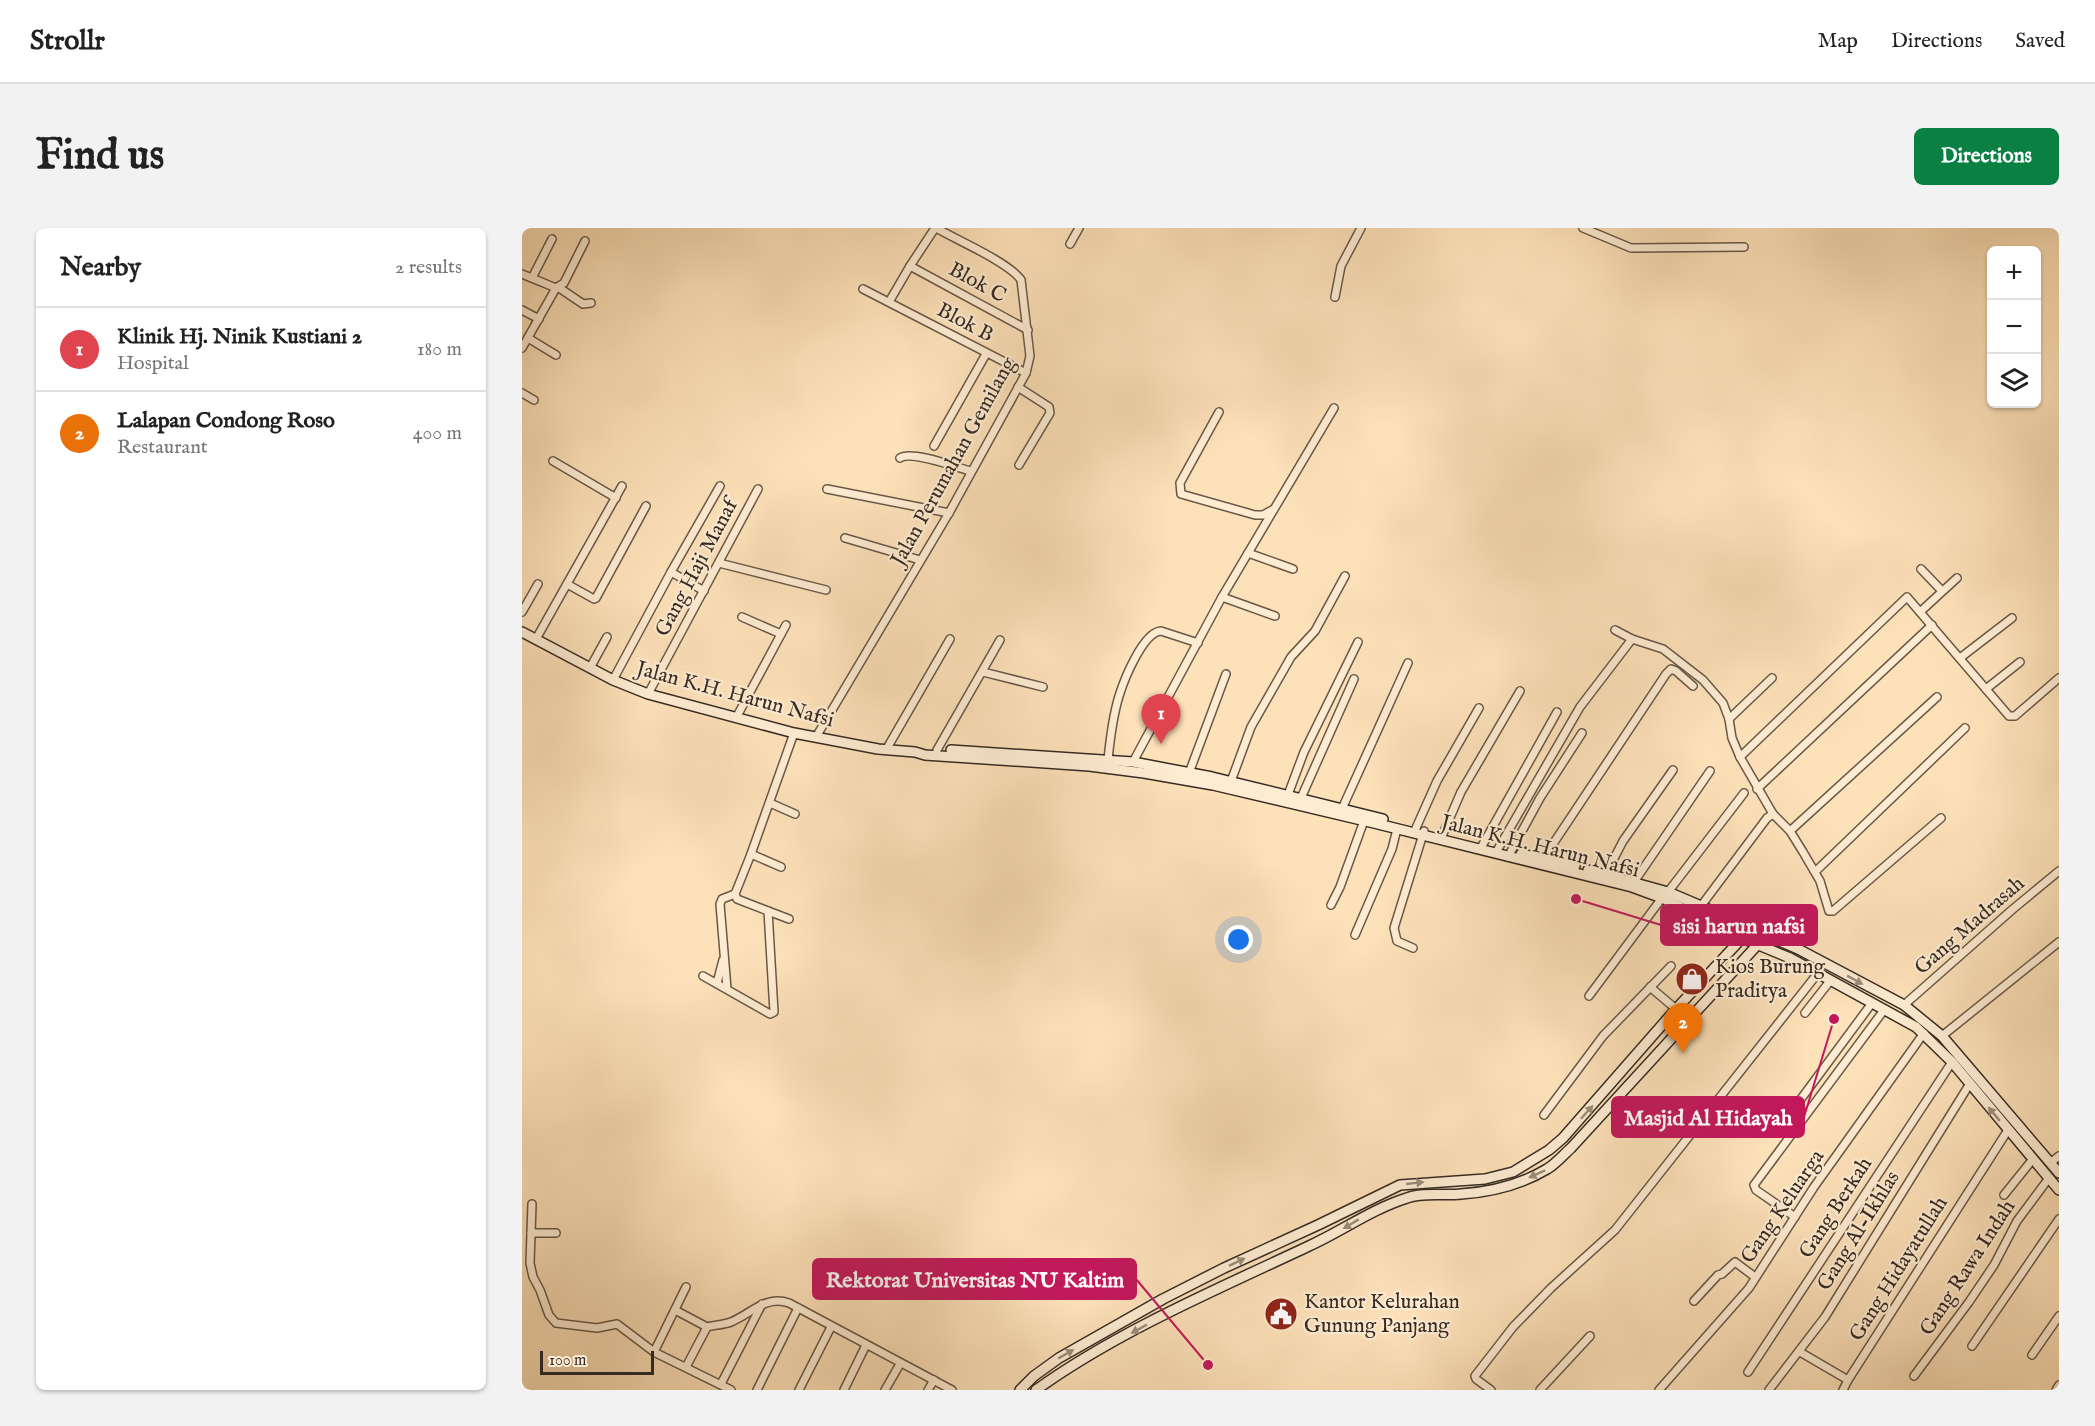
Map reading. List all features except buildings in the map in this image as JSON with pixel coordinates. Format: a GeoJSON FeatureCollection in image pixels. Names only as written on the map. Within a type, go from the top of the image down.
{"type":"FeatureCollection","features":[{"type":"Feature","properties":{"kind":"main road","name":"Jalan K.H. Harun Nafsi"},"geometry":{"type":"LineString","coordinates":[[522,632],[613,680],[648,694],[794,733],[886,750],[915,752],[937,750],[1089,762],[1229,785],[1341,811]]}},
{"type":"Feature","properties":{"kind":"main road","name":"Jalan K.H. Harun Nafsi"},"geometry":{"type":"LineString","coordinates":[[915,752],[925,755],[1134,762],[1189,772],[1229,785]]}},
{"type":"Feature","properties":{"kind":"main road","name":"Jalan K.H. Harun Nafsi"},"geometry":{"type":"LineString","coordinates":[[1287,798],[1301,798],[1365,818],[1665,895],[1701,906],[1800,950],[1904,1005],[1942,1036],[2059,1173]]}},
{"type":"Feature","properties":{"kind":"main road","name":"Jalan K.H. Harun Nafsi"},"geometry":{"type":"LineString","coordinates":[[1365,818],[1397,830],[1442,836],[1498,849],[1508,854],[1543,859],[1634,882],[1665,895],[1694,914],[1742,938],[1790,958],[1924,1033],[1952,1062],[2055,1184]]}},
{"type":"Feature","properties":{"kind":"main road"},"geometry":{"type":"LineString","coordinates":[[1020,1390],[1034,1376],[1059,1358],[1163,1299],[1400,1185],[1485,1179],[1512,1172],[1549,1150],[1563,1138],[1749,929]]}},
{"type":"Feature","properties":{"kind":"main road"},"geometry":{"type":"LineString","coordinates":[[1036,1390],[1058,1374],[1169,1312],[1338,1232],[1368,1214],[1409,1197],[1463,1194],[1499,1188],[1549,1168],[1571,1148],[1765,935]]}},
{"type":"Feature","properties":{"kind":"main road"},"geometry":{"type":"LineString","coordinates":[[1163,1299],[1169,1312]]}},
{"type":"Feature","properties":{"kind":"street"},"geometry":{"type":"LineString","coordinates":[[890,302],[935,228]]}},
{"type":"Feature","properties":{"kind":"street","name":"Jalan Perumahan Gemilang"},"geometry":{"type":"LineString","coordinates":[[816,737],[949,513],[1026,373],[1030,356],[1019,276],[935,228]]}},
{"type":"Feature","properties":{"kind":"street"},"geometry":{"type":"LineString","coordinates":[[1070,244],[1078,228]]}},
{"type":"Feature","properties":{"kind":"street"},"geometry":{"type":"LineString","coordinates":[[1335,297],[1341,266],[1361,228]]}},
{"type":"Feature","properties":{"kind":"street"},"geometry":{"type":"LineString","coordinates":[[1583,228],[1631,248],[1744,247]]}},
{"type":"Feature","properties":{"kind":"street"},"geometry":{"type":"LineString","coordinates":[[532,278],[552,239]]}},
{"type":"Feature","properties":{"kind":"street"},"geometry":{"type":"LineString","coordinates":[[522,348],[555,290],[564,283],[585,241]]}},
{"type":"Feature","properties":{"kind":"street","name":"Blok C"},"geometry":{"type":"LineString","coordinates":[[910,266],[1028,330]]}},
{"type":"Feature","properties":{"kind":"street"},"geometry":{"type":"LineString","coordinates":[[522,274],[583,304],[591,303]]}},
{"type":"Feature","properties":{"kind":"street","name":"Blok B"},"geometry":{"type":"LineString","coordinates":[[863,289],[1026,373]]}},
{"type":"Feature","properties":{"kind":"street"},"geometry":{"type":"LineString","coordinates":[[522,310],[539,319]]}},
{"type":"Feature","properties":{"kind":"street"},"geometry":{"type":"LineString","coordinates":[[528,338],[556,355]]}},
{"type":"Feature","properties":{"kind":"street"},"geometry":{"type":"LineString","coordinates":[[934,446],[986,354]]}},
{"type":"Feature","properties":{"kind":"street"},"geometry":{"type":"LineString","coordinates":[[1018,387],[1049,407],[1050,413],[1019,465]]}},
{"type":"Feature","properties":{"kind":"street"},"geometry":{"type":"LineString","coordinates":[[522,393],[534,400]]}},
{"type":"Feature","properties":{"kind":"street"},"geometry":{"type":"LineString","coordinates":[[1134,762],[1222,597],[1334,408]]}},
{"type":"Feature","properties":{"kind":"street"},"geometry":{"type":"LineString","coordinates":[[1219,412],[1180,483],[1181,494],[1255,515],[1263,515],[1274,509]]}},
{"type":"Feature","properties":{"kind":"street"},"geometry":{"type":"LineString","coordinates":[[900,458],[908,455],[973,467]]}},
{"type":"Feature","properties":{"kind":"street"},"geometry":{"type":"LineString","coordinates":[[553,461],[616,498]]}},
{"type":"Feature","properties":{"kind":"street"},"geometry":{"type":"LineString","coordinates":[[536,639],[622,486]]}},
{"type":"Feature","properties":{"kind":"street"},"geometry":{"type":"LineString","coordinates":[[613,680],[720,486]]}},
{"type":"Feature","properties":{"kind":"street","name":"Gang Haji Manaf"},"geometry":{"type":"LineString","coordinates":[[648,694],[758,489]]}},
{"type":"Feature","properties":{"kind":"street"},"geometry":{"type":"LineString","coordinates":[[827,489],[949,513]]}},
{"type":"Feature","properties":{"kind":"street"},"geometry":{"type":"LineString","coordinates":[[567,584],[596,598],[646,506]]}},
{"type":"Feature","properties":{"kind":"street"},"geometry":{"type":"LineString","coordinates":[[845,538],[920,560]]}},
{"type":"Feature","properties":{"kind":"street"},"geometry":{"type":"LineString","coordinates":[[1248,553],[1293,570]]}},
{"type":"Feature","properties":{"kind":"street"},"geometry":{"type":"LineString","coordinates":[[719,563],[826,590]]}},
{"type":"Feature","properties":{"kind":"street"},"geometry":{"type":"LineString","coordinates":[[1922,569],[1942,591]]}},
{"type":"Feature","properties":{"kind":"street"},"geometry":{"type":"LineString","coordinates":[[671,572],[704,591]]}},
{"type":"Feature","properties":{"kind":"street"},"geometry":{"type":"LineString","coordinates":[[1229,785],[1251,727],[1291,657],[1315,631],[1345,576]]}},
{"type":"Feature","properties":{"kind":"street"},"geometry":{"type":"LineString","coordinates":[[1920,612],[1957,578]]}},
{"type":"Feature","properties":{"kind":"street"},"geometry":{"type":"LineString","coordinates":[[522,612],[538,584]]}},
{"type":"Feature","properties":{"kind":"street"},"geometry":{"type":"LineString","coordinates":[[1222,597],[1275,616]]}},
{"type":"Feature","properties":{"kind":"street"},"geometry":{"type":"LineString","coordinates":[[1740,757],[1905,598],[1911,599],[2012,717],[2059,678]]}},
{"type":"Feature","properties":{"kind":"street"},"geometry":{"type":"LineString","coordinates":[[742,617],[781,634]]}},
{"type":"Feature","properties":{"kind":"street"},"geometry":{"type":"LineString","coordinates":[[1960,658],[2012,618]]}},
{"type":"Feature","properties":{"kind":"street"},"geometry":{"type":"LineString","coordinates":[[736,718],[786,625]]}},
{"type":"Feature","properties":{"kind":"street"},"geometry":{"type":"LineString","coordinates":[[1757,789],[1932,625]]}},
{"type":"Feature","properties":{"kind":"street"},"geometry":{"type":"LineString","coordinates":[[1615,630],[1632,639],[1663,649],[1680,660],[1723,703],[1729,719],[1732,738],[1740,757],[1771,816],[1790,831],[1814,870],[1825,891],[1827,908],[1833,911],[1941,818]]}},
{"type":"Feature","properties":{"kind":"street"},"geometry":{"type":"LineString","coordinates":[[1108,760],[1119,695],[1137,654],[1150,635],[1161,631],[1198,643]]}},
{"type":"Feature","properties":{"kind":"street"},"geometry":{"type":"LineString","coordinates":[[590,668],[607,637]]}},
{"type":"Feature","properties":{"kind":"street"},"geometry":{"type":"LineString","coordinates":[[886,750],[950,639]]}},
{"type":"Feature","properties":{"kind":"street"},"geometry":{"type":"LineString","coordinates":[[1498,849],[1580,707],[1632,639]]}},
{"type":"Feature","properties":{"kind":"street"},"geometry":{"type":"LineString","coordinates":[[937,750],[1000,640]]}},
{"type":"Feature","properties":{"kind":"street"},"geometry":{"type":"LineString","coordinates":[[1287,798],[1304,752],[1358,642]]}},
{"type":"Feature","properties":{"kind":"street"},"geometry":{"type":"LineString","coordinates":[[1986,689],[2020,662]]}},
{"type":"Feature","properties":{"kind":"street"},"geometry":{"type":"LineString","coordinates":[[1341,811],[1408,663]]}},
{"type":"Feature","properties":{"kind":"street"},"geometry":{"type":"LineString","coordinates":[[1543,859],[1666,674],[1671,669],[1676,671],[1693,687]]}},
{"type":"Feature","properties":{"kind":"street"},"geometry":{"type":"LineString","coordinates":[[983,672],[1043,687]]}},
{"type":"Feature","properties":{"kind":"street"},"geometry":{"type":"LineString","coordinates":[[1189,772],[1226,674]]}},
{"type":"Feature","properties":{"kind":"street"},"geometry":{"type":"LineString","coordinates":[[1729,719],[1772,678]]}},
{"type":"Feature","properties":{"kind":"street"},"geometry":{"type":"LineString","coordinates":[[1301,798],[1354,679]]}},
{"type":"Feature","properties":{"kind":"street"},"geometry":{"type":"LineString","coordinates":[[1442,836],[1461,792],[1520,691]]}},
{"type":"Feature","properties":{"kind":"street"},"geometry":{"type":"LineString","coordinates":[[1790,831],[1937,697]]}},
{"type":"Feature","properties":{"kind":"street"},"geometry":{"type":"LineString","coordinates":[[1413,948],[1397,941],[1394,928],[1437,781],[1479,708]]}},
{"type":"Feature","properties":{"kind":"street"},"geometry":{"type":"LineString","coordinates":[[1482,846],[1557,712]]}},
{"type":"Feature","properties":{"kind":"street"},"geometry":{"type":"LineString","coordinates":[[1814,870],[1817,870],[1965,728]]}},
{"type":"Feature","properties":{"kind":"street"},"geometry":{"type":"LineString","coordinates":[[727,989],[720,904],[722,899],[735,894],[794,733]]}},
{"type":"Feature","properties":{"kind":"street"},"geometry":{"type":"LineString","coordinates":[[1508,854],[1582,733]]}},
{"type":"Feature","properties":{"kind":"street"},"geometry":{"type":"LineString","coordinates":[[1606,874],[1623,841],[1673,770]]}},
{"type":"Feature","properties":{"kind":"street"},"geometry":{"type":"LineString","coordinates":[[1634,882],[1710,771]]}},
{"type":"Feature","properties":{"kind":"street"},"geometry":{"type":"LineString","coordinates":[[1589,996],[1744,793]]}},
{"type":"Feature","properties":{"kind":"street"},"geometry":{"type":"LineString","coordinates":[[770,803],[795,814]]}},
{"type":"Feature","properties":{"kind":"street"},"geometry":{"type":"LineString","coordinates":[[1694,914],[1771,816]]}},
{"type":"Feature","properties":{"kind":"street"},"geometry":{"type":"LineString","coordinates":[[1331,905],[1340,887],[1365,818]]}},
{"type":"Feature","properties":{"kind":"street"},"geometry":{"type":"LineString","coordinates":[[1355,934],[1392,849],[1397,830]]}},
{"type":"Feature","properties":{"kind":"street"},"geometry":{"type":"LineString","coordinates":[[751,854],[781,867]]}},
{"type":"Feature","properties":{"kind":"street","name":"Gang Madrasah"},"geometry":{"type":"LineString","coordinates":[[1904,1005],[2013,909],[2059,872]]}},
{"type":"Feature","properties":{"kind":"street"},"geometry":{"type":"LineString","coordinates":[[735,894],[738,900],[789,919]]}},
{"type":"Feature","properties":{"kind":"street"},"geometry":{"type":"LineString","coordinates":[[703,976],[770,1014],[774,1012],[768,911]]}},
{"type":"Feature","properties":{"kind":"street"},"geometry":{"type":"LineString","coordinates":[[1942,1036],[2059,942]]}},
{"type":"Feature","properties":{"kind":"street"},"geometry":{"type":"LineString","coordinates":[[717,983],[724,956]]}},
{"type":"Feature","properties":{"kind":"street"},"geometry":{"type":"LineString","coordinates":[[1544,1115],[1604,1036],[1671,966]]}},
{"type":"Feature","properties":{"kind":"street"},"geometry":{"type":"LineString","coordinates":[[1491,1390],[1475,1376],[1493,1350],[1551,1288],[1615,1230],[1818,973]]}},
{"type":"Feature","properties":{"kind":"street"},"geometry":{"type":"LineString","coordinates":[[1805,1013],[1830,981]]}},
{"type":"Feature","properties":{"kind":"street"},"geometry":{"type":"LineString","coordinates":[[1650,987],[1676,1009]]}},
{"type":"Feature","properties":{"kind":"street"},"geometry":{"type":"LineString","coordinates":[[1795,1107],[1872,1003]]}},
{"type":"Feature","properties":{"kind":"street"},"geometry":{"type":"LineString","coordinates":[[1795,1217],[1756,1190],[1754,1185],[1884,1010]]}},
{"type":"Feature","properties":{"kind":"street","name":"Gang Keluarga"},"geometry":{"type":"LineString","coordinates":[[1659,1390],[1749,1288],[1795,1217],[1924,1033]]}},
{"type":"Feature","properties":{"kind":"street","name":"Gang Berkah"},"geometry":{"type":"LineString","coordinates":[[1748,1372],[1952,1062]]}},
{"type":"Feature","properties":{"kind":"street","name":"Gang Al-Ikhlas"},"geometry":{"type":"LineString","coordinates":[[1769,1390],[1825,1317],[1970,1085]]}},
{"type":"Feature","properties":{"kind":"street","name":"Gang Hidayatullah"},"geometry":{"type":"LineString","coordinates":[[1843,1390],[2008,1130]]}},
{"type":"Feature","properties":{"kind":"street"},"geometry":{"type":"LineString","coordinates":[[2050,1163],[2059,1156]]}},
{"type":"Feature","properties":{"kind":"street"},"geometry":{"type":"LineString","coordinates":[[2004,1195],[2033,1159]]}},
{"type":"Feature","properties":{"kind":"street","name":"Gang Rawa Indah"},"geometry":{"type":"LineString","coordinates":[[1914,1376],[1994,1265],[2017,1221],[2055,1184]]}},
{"type":"Feature","properties":{"kind":"street"},"geometry":{"type":"LineString","coordinates":[[532,1204],[530,1263],[533,1277],[549,1315],[556,1323],[597,1328],[617,1324],[654,1352],[731,1390]]}},
{"type":"Feature","properties":{"kind":"street"},"geometry":{"type":"LineString","coordinates":[[1972,1346],[2059,1219]]}},
{"type":"Feature","properties":{"kind":"street"},"geometry":{"type":"LineString","coordinates":[[531,1233],[556,1233]]}},
{"type":"Feature","properties":{"kind":"street"},"geometry":{"type":"LineString","coordinates":[[1694,1301],[1732,1263],[1737,1263],[1755,1277]]}},
{"type":"Feature","properties":{"kind":"street"},"geometry":{"type":"LineString","coordinates":[[654,1352],[686,1287]]}},
{"type":"Feature","properties":{"kind":"street"},"geometry":{"type":"LineString","coordinates":[[675,1310],[707,1327],[731,1322],[762,1304],[776,1299],[789,1303],[952,1390]]}},
{"type":"Feature","properties":{"kind":"street"},"geometry":{"type":"LineString","coordinates":[[721,1384],[762,1304]]}},
{"type":"Feature","properties":{"kind":"street"},"geometry":{"type":"LineString","coordinates":[[758,1390],[798,1308]]}},
{"type":"Feature","properties":{"kind":"street"},"geometry":{"type":"LineString","coordinates":[[2032,1355],[2059,1316]]}},
{"type":"Feature","properties":{"kind":"street"},"geometry":{"type":"LineString","coordinates":[[686,1367],[707,1327]]}},
{"type":"Feature","properties":{"kind":"street"},"geometry":{"type":"LineString","coordinates":[[799,1390],[831,1327]]}},
{"type":"Feature","properties":{"kind":"street"},"geometry":{"type":"LineString","coordinates":[[1540,1390],[1590,1336]]}},
{"type":"Feature","properties":{"kind":"street"},"geometry":{"type":"LineString","coordinates":[[844,1390],[866,1345]]}},
{"type":"Feature","properties":{"kind":"street"},"geometry":{"type":"LineString","coordinates":[[1800,1352],[1848,1380]]}},
{"type":"Feature","properties":{"kind":"street"},"geometry":{"type":"LineString","coordinates":[[885,1390],[900,1364]]}},
{"type":"Feature","properties":{"kind":"street"},"geometry":{"type":"LineString","coordinates":[[928,1390],[934,1380]]}},
{"type":"Feature","properties":{"kind":"street"},"geometry":{"type":"LineString","coordinates":[[2056,1390],[2059,1385]]}},
{"type":"Feature","properties":{"kind":"place","name":"Klinik Hj. Ninik Kustiani 2"},"geometry":{"type":"Point","coordinates":[1161,744]}},
{"type":"Feature","properties":{"kind":"place","name":"sisi harun nafsi"},"geometry":{"type":"Point","coordinates":[1576,899]}},
{"type":"Feature","properties":{"kind":"place","name":"Kios Burung Praditya"},"geometry":{"type":"Point","coordinates":[1692,979]}},
{"type":"Feature","properties":{"kind":"place","name":"Masjid Al Hidayah"},"geometry":{"type":"Point","coordinates":[1834,1019]}},
{"type":"Feature","properties":{"kind":"place","name":"Lalapan Condong Roso"},"geometry":{"type":"Point","coordinates":[1683,1053]}},
{"type":"Feature","properties":{"kind":"place","name":"Kantor Kelurahan Gunung Panjang"},"geometry":{"type":"Point","coordinates":[1281,1314]}},
{"type":"Feature","properties":{"kind":"place","name":"Rektorat Universitas NU Kaltim"},"geometry":{"type":"Point","coordinates":[1208,1365]}}]}
